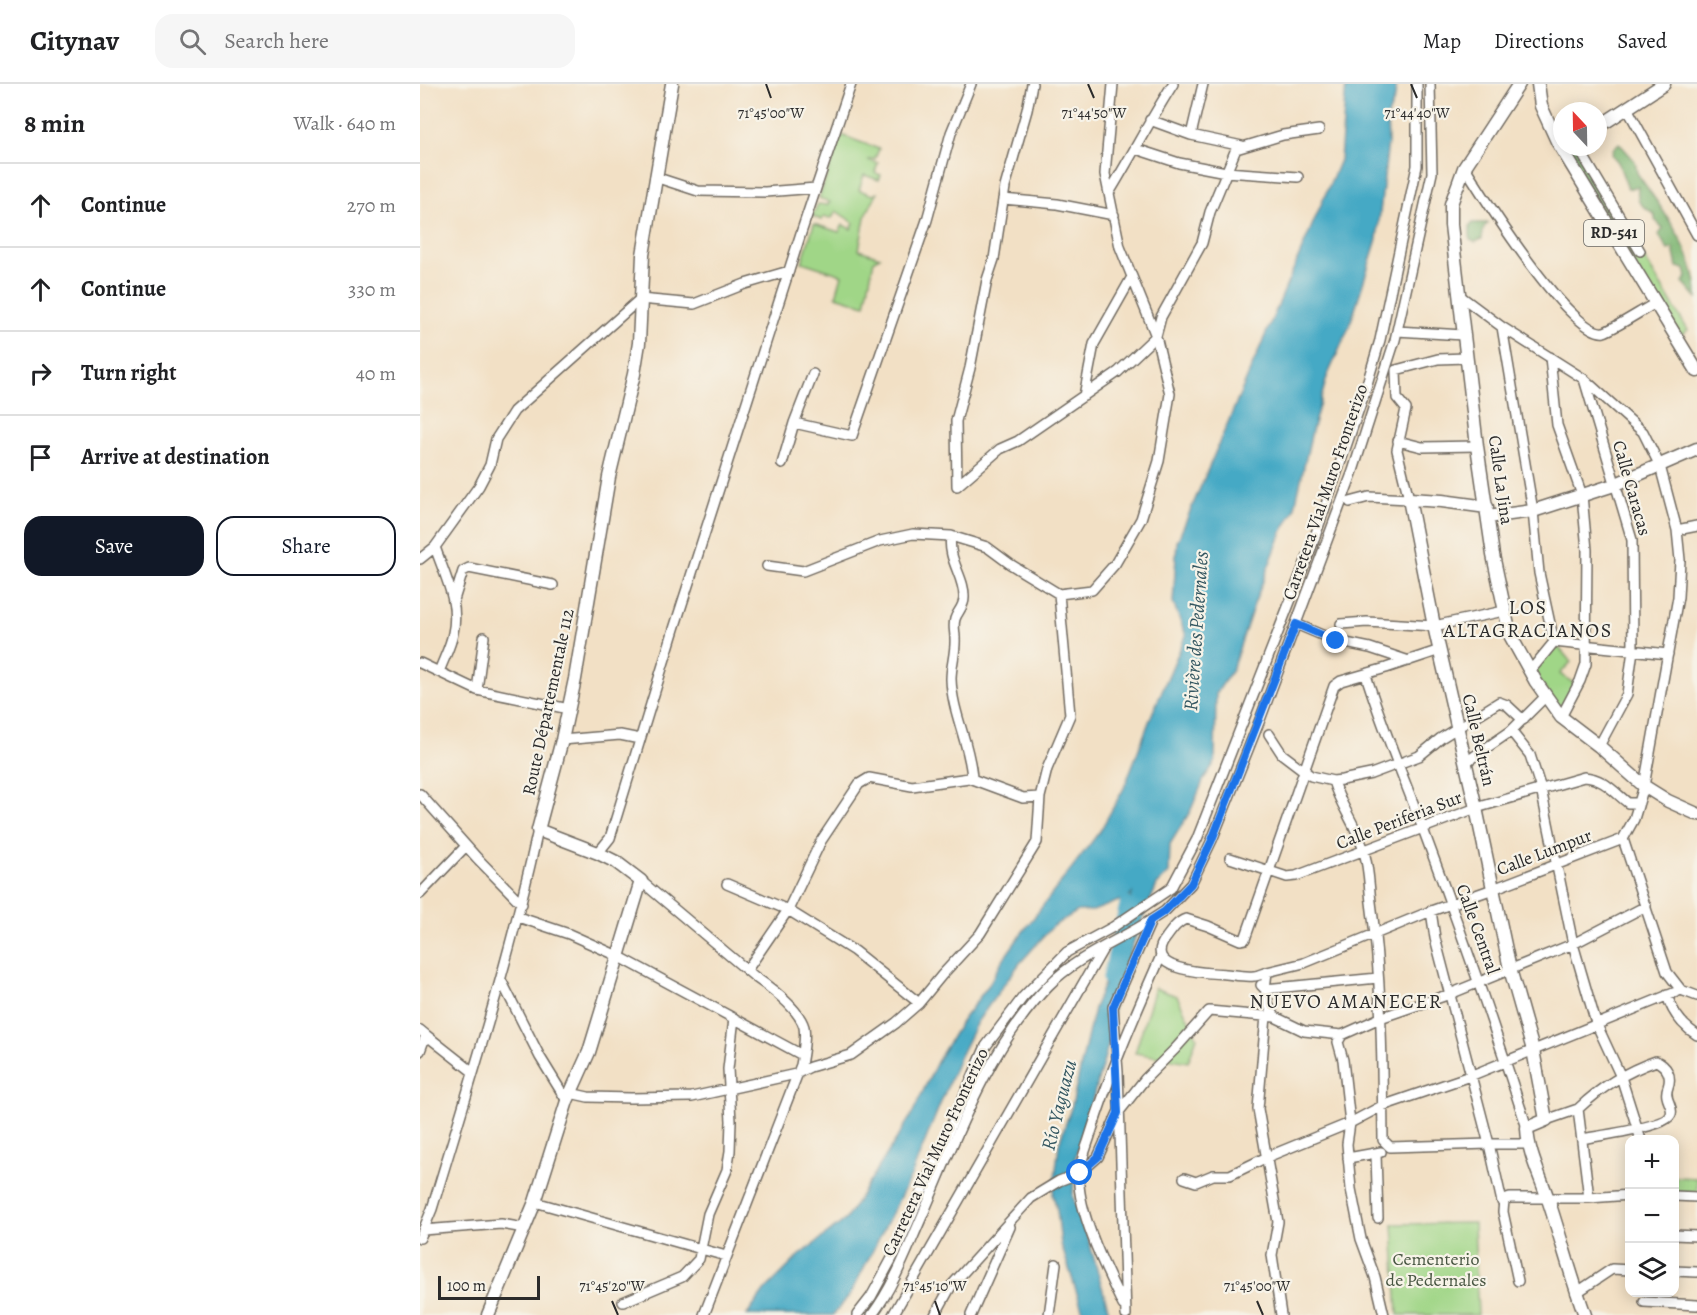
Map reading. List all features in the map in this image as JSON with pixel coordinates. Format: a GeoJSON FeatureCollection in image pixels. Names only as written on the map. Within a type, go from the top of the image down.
{"type":"FeatureCollection","features":[{"type":"Feature","properties":{"kind":"main road","name":"Route Départementale 112"},"geometry":{"type":"LineString","coordinates":[[538,830],[569,709],[609,477],[634,374],[639,343],[643,255],[672,84]]}},
{"type":"Feature","properties":{"kind":"main road","name":"Calle La Jina"},"geometry":{"type":"LineString","coordinates":[[1519,84],[1465,167],[1451,204],[1450,225],[1477,446],[1504,611],[1510,635],[1561,717],[1599,746],[1644,786],[1668,801],[1697,814]]}},
{"type":"Feature","properties":{"kind":"main road"},"geometry":{"type":"LineString","coordinates":[[1607,121],[1664,84]]}},
{"type":"Feature","properties":{"kind":"main road","name":"RD-541"},"geometry":{"type":"LineString","coordinates":[[1538,89],[1546,118],[1553,131]]}},
{"type":"Feature","properties":{"kind":"main road","name":"RD-541"},"geometry":{"type":"LineString","coordinates":[[1567,156],[1697,370]]}},
{"type":"Feature","properties":{"kind":"main road"},"geometry":{"type":"LineString","coordinates":[[1409,499],[1442,501],[1487,512],[1533,511],[1614,485],[1697,449]]}},
{"type":"Feature","properties":{"kind":"main road","name":"Calle Beltrán"},"geometry":{"type":"LineString","coordinates":[[1409,499],[1434,626],[1466,762],[1510,969],[1533,1050],[1546,1120]]}},
{"type":"Feature","properties":{"kind":"main road"},"geometry":{"type":"LineString","coordinates":[[488,1315],[535,1202],[569,1097],[589,1052],[641,881],[616,862],[598,853],[538,830]]}},
{"type":"Feature","properties":{"kind":"main road"},"geometry":{"type":"LineString","coordinates":[[1527,1128],[1546,1120]]}},
{"type":"Feature","properties":{"kind":"main road","name":"Calle Central"},"geometry":{"type":"LineString","coordinates":[[1527,1128],[1527,1144],[1548,1198],[1576,1293],[1585,1315]]}},
{"type":"Feature","properties":{"kind":"street"},"geometry":{"type":"LineString","coordinates":[[598,853],[610,838],[789,271],[851,84]]}},
{"type":"Feature","properties":{"kind":"street"},"geometry":{"type":"LineString","coordinates":[[794,423],[852,436],[927,220],[951,133],[971,84]]}},
{"type":"Feature","properties":{"kind":"street"},"geometry":{"type":"LineString","coordinates":[[1032,84],[1003,199],[994,259],[987,280],[970,368],[956,421],[957,486],[1000,449],[1018,441],[1118,372],[1156,336],[1161,317],[1202,243],[1210,212],[1235,150],[1283,135],[1319,130]]}},
{"type":"Feature","properties":{"kind":"street"},"geometry":{"type":"LineString","coordinates":[[767,566],[803,571],[880,541],[913,534],[951,536],[987,547],[1059,594],[1092,590],[1115,564],[1140,519],[1159,461],[1170,394],[1156,336],[1120,247],[1105,174],[1113,84]]}},
{"type":"Feature","properties":{"kind":"street"},"geometry":{"type":"LineString","coordinates":[[1109,193],[1173,84]]}},
{"type":"Feature","properties":{"kind":"street"},"geometry":{"type":"LineString","coordinates":[[1191,135],[1201,84]]}},
{"type":"Feature","properties":{"kind":"street","name":"Carretera Vial Muro Fronterizo"},"geometry":{"type":"LineString","coordinates":[[857,1315],[871,1297],[896,1251],[986,1046],[1023,997],[1067,952],[1113,927],[1171,888],[1197,839],[1311,548],[1364,394],[1380,340],[1417,166],[1417,84]]}},
{"type":"Feature","properties":{"kind":"street","name":"Carretera Vial Muro Fronterizo"},"geometry":{"type":"LineString","coordinates":[[872,1315],[899,1269],[963,1123],[998,1053],[1033,1004],[1068,968],[1165,911],[1191,884],[1217,829],[1353,471],[1397,332],[1432,172],[1430,84]]}},
{"type":"Feature","properties":{"kind":"street"},"geometry":{"type":"LineString","coordinates":[[1627,108],[1697,235]]}},
{"type":"Feature","properties":{"kind":"street"},"geometry":{"type":"LineString","coordinates":[[1150,120],[1191,135],[1242,146]]}},
{"type":"Feature","properties":{"kind":"street"},"geometry":{"type":"LineString","coordinates":[[1136,149],[1179,163],[1226,172],[1298,177]]}},
{"type":"Feature","properties":{"kind":"street"},"geometry":{"type":"LineString","coordinates":[[1583,156],[1640,250]]}},
{"type":"Feature","properties":{"kind":"street"},"geometry":{"type":"LineString","coordinates":[[1465,167],[1501,224],[1548,287],[1577,320],[1590,329],[1604,332],[1656,303]]}},
{"type":"Feature","properties":{"kind":"street"},"geometry":{"type":"LineString","coordinates":[[655,177],[698,191],[765,192],[816,188]]}},
{"type":"Feature","properties":{"kind":"street"},"geometry":{"type":"LineString","coordinates":[[1003,199],[1057,204],[1114,215]]}},
{"type":"Feature","properties":{"kind":"street"},"geometry":{"type":"LineString","coordinates":[[420,559],[435,547],[479,486],[490,465],[496,439],[514,411],[640,299],[694,304],[745,284],[789,271]]}},
{"type":"Feature","properties":{"kind":"street"},"geometry":{"type":"LineString","coordinates":[[1084,396],[1094,344],[1132,277]]}},
{"type":"Feature","properties":{"kind":"street"},"geometry":{"type":"LineString","coordinates":[[1459,295],[1502,327],[1584,379],[1643,432],[1660,466],[1677,530],[1680,560],[1678,597],[1644,786],[1634,819],[1623,839],[1667,972],[1681,990],[1697,996]]}},
{"type":"Feature","properties":{"kind":"street"},"geometry":{"type":"LineString","coordinates":[[1502,327],[1533,511],[1539,573],[1554,642]]}},
{"type":"Feature","properties":{"kind":"street"},"geometry":{"type":"LineString","coordinates":[[1397,332],[1463,335]]}},
{"type":"Feature","properties":{"kind":"street"},"geometry":{"type":"LineString","coordinates":[[1550,357],[1557,425],[1582,495],[1587,550],[1586,664],[1580,681],[1561,717]]}},
{"type":"Feature","properties":{"kind":"street","name":"Calle Beltrán"},"geometry":{"type":"LineString","coordinates":[[1409,499],[1397,450],[1406,409],[1397,398],[1396,370],[1438,359],[1466,358]]}},
{"type":"Feature","properties":{"kind":"street"},"geometry":{"type":"LineString","coordinates":[[782,464],[794,423],[813,374]]}},
{"type":"Feature","properties":{"kind":"street","name":"Calle Caracas"},"geometry":{"type":"LineString","coordinates":[[1584,379],[1632,540],[1633,650],[1627,694],[1599,746]]}},
{"type":"Feature","properties":{"kind":"street"},"geometry":{"type":"LineString","coordinates":[[1398,441],[1422,447],[1477,446]]}},
{"type":"Feature","properties":{"kind":"street"},"geometry":{"type":"LineString","coordinates":[[1350,502],[1370,497],[1409,499]]}},
{"type":"Feature","properties":{"kind":"street"},"geometry":{"type":"LineString","coordinates":[[1677,530],[1697,526]]}},
{"type":"Feature","properties":{"kind":"street"},"geometry":{"type":"LineString","coordinates":[[951,536],[949,546],[951,557],[962,585],[964,598],[954,626],[955,649],[951,678],[954,703],[971,761],[972,778]]}},
{"type":"Feature","properties":{"kind":"street"},"geometry":{"type":"LineString","coordinates":[[435,547],[454,600],[455,620],[453,634],[439,672]]}},
{"type":"Feature","properties":{"kind":"street"},"geometry":{"type":"LineString","coordinates":[[454,600],[464,571],[469,568],[553,585]]}},
{"type":"Feature","properties":{"kind":"street"},"geometry":{"type":"LineString","coordinates":[[501,980],[540,1057],[569,1097],[692,1097],[796,1074],[810,1067],[850,1055],[896,1023],[918,1003],[980,934],[1037,842],[1040,797],[1047,769],[1070,715],[1059,594]]}},
{"type":"Feature","properties":{"kind":"street"},"geometry":{"type":"LineString","coordinates":[[1341,624],[1368,622],[1434,626],[1504,611]]}},
{"type":"Feature","properties":{"kind":"street"},"geometry":{"type":"LineString","coordinates":[[1296,624],[1336,641],[1371,648],[1409,661]]}},
{"type":"Feature","properties":{"kind":"street"},"geometry":{"type":"LineString","coordinates":[[477,690],[484,637]]}},
{"type":"Feature","properties":{"kind":"street"},"geometry":{"type":"LineString","coordinates":[[1554,642],[1668,654]]}},
{"type":"Feature","properties":{"kind":"street"},"geometry":{"type":"LineString","coordinates":[[1531,670],[1554,642]]}},
{"type":"Feature","properties":{"kind":"street"},"geometry":{"type":"LineString","coordinates":[[1128,1315],[1096,1245],[1082,1201],[1079,1183],[1082,1158],[1096,1112],[1161,956],[1161,944],[1180,921],[1186,919],[1240,940],[1245,939],[1334,686],[1341,681],[1440,650]]}},
{"type":"Feature","properties":{"kind":"street"},"geometry":{"type":"LineString","coordinates":[[420,663],[477,690],[569,709]]}},
{"type":"Feature","properties":{"kind":"street","name":"Calle Central"},"geometry":{"type":"LineString","coordinates":[[1366,675],[1397,765],[1479,982],[1527,1128]]}},
{"type":"Feature","properties":{"kind":"street"},"geometry":{"type":"LineString","coordinates":[[1466,762],[1511,731],[1546,696]]}},
{"type":"Feature","properties":{"kind":"street"},"geometry":{"type":"LineString","coordinates":[[1269,734],[1282,754],[1315,778],[1334,781],[1371,774],[1419,756],[1487,707],[1499,702],[1507,705],[1523,720]]}},
{"type":"Feature","properties":{"kind":"street"},"geometry":{"type":"LineString","coordinates":[[1511,731],[1530,754],[1541,789],[1573,944],[1596,1023],[1621,1077],[1640,1135]]}},
{"type":"Feature","properties":{"kind":"street"},"geometry":{"type":"LineString","coordinates":[[562,740],[620,735],[640,738]]}},
{"type":"Feature","properties":{"kind":"street","name":"Calle Periferia Sur"},"geometry":{"type":"LineString","coordinates":[[1230,858],[1287,877],[1296,876],[1476,808],[1584,777],[1603,781],[1628,803],[1640,803]]}},
{"type":"Feature","properties":{"kind":"street"},"geometry":{"type":"LineString","coordinates":[[747,970],[788,910],[821,841],[863,780],[869,778],[912,786],[972,778],[1023,798],[1040,797]]}},
{"type":"Feature","properties":{"kind":"street"},"geometry":{"type":"LineString","coordinates":[[1334,781],[1337,794],[1346,808],[1364,852],[1376,933],[1383,1140],[1391,1147]]}},
{"type":"Feature","properties":{"kind":"street"},"geometry":{"type":"LineString","coordinates":[[420,794],[522,904]]}},
{"type":"Feature","properties":{"kind":"street"},"geometry":{"type":"LineString","coordinates":[[524,1228],[501,1224],[422,1234],[432,1209],[501,980],[522,904],[538,830]]}},
{"type":"Feature","properties":{"kind":"street","name":"Calle Lumpur"},"geometry":{"type":"LineString","coordinates":[[1254,976],[1304,963],[1431,911],[1494,890],[1623,839]]}},
{"type":"Feature","properties":{"kind":"street"},"geometry":{"type":"LineString","coordinates":[[420,894],[466,846]]}},
{"type":"Feature","properties":{"kind":"street"},"geometry":{"type":"LineString","coordinates":[[641,881],[771,988],[800,1017],[804,1037],[801,1065],[704,1315]]}},
{"type":"Feature","properties":{"kind":"street"},"geometry":{"type":"LineString","coordinates":[[727,884],[788,910],[854,951],[918,1003]]}},
{"type":"Feature","properties":{"kind":"street"},"geometry":{"type":"LineString","coordinates":[[934,1315],[951,1286],[1031,1198],[1059,1181],[1080,1173],[1098,1157],[1118,1113],[1145,1078],[1209,1011],[1271,1017],[1304,1031],[1342,1035],[1380,1018],[1450,994],[1573,944],[1646,906]]}},
{"type":"Feature","properties":{"kind":"street"},"geometry":{"type":"LineString","coordinates":[[1431,911],[1435,938],[1503,1202],[1503,1212],[1518,1281]]}},
{"type":"Feature","properties":{"kind":"street"},"geometry":{"type":"LineString","coordinates":[[518,916],[569,934],[618,956],[802,1055]]}},
{"type":"Feature","properties":{"kind":"street"},"geometry":{"type":"LineString","coordinates":[[1128,1315],[1113,1007],[1151,920]]}},
{"type":"Feature","properties":{"kind":"street"},"geometry":{"type":"LineString","coordinates":[[893,1315],[1105,945]]}},
{"type":"Feature","properties":{"kind":"street"},"geometry":{"type":"LineString","coordinates":[[1161,956],[1164,961],[1177,968],[1198,972],[1254,976],[1265,989]]}},
{"type":"Feature","properties":{"kind":"street"},"geometry":{"type":"LineString","coordinates":[[1267,972],[1265,989],[1271,1017],[1258,1109],[1278,1222],[1272,1255],[1281,1315]]}},
{"type":"Feature","properties":{"kind":"street"},"geometry":{"type":"LineString","coordinates":[[1265,989],[1378,978]]}},
{"type":"Feature","properties":{"kind":"street"},"geometry":{"type":"LineString","coordinates":[[1184,1178],[1196,1182],[1213,1175],[1230,1175],[1350,1123],[1382,1106],[1470,1076],[1681,990]]}},
{"type":"Feature","properties":{"kind":"street"},"geometry":{"type":"LineString","coordinates":[[1668,995],[1674,1012],[1697,1035]]}},
{"type":"Feature","properties":{"kind":"street"},"geometry":{"type":"LineString","coordinates":[[623,1302],[682,1277],[699,1260],[704,1226],[727,1170],[731,1135],[728,1058],[733,1038],[734,1017]]}},
{"type":"Feature","properties":{"kind":"street"},"geometry":{"type":"LineString","coordinates":[[420,1051],[423,1032],[473,1072]]}},
{"type":"Feature","properties":{"kind":"street"},"geometry":{"type":"LineString","coordinates":[[1342,1035],[1338,1042],[1343,1060],[1350,1123],[1347,1144],[1351,1190],[1359,1230],[1375,1277],[1384,1315]]}},
{"type":"Feature","properties":{"kind":"street"},"geometry":{"type":"LineString","coordinates":[[1546,1120],[1578,1109],[1589,1098],[1621,1077],[1656,1061],[1662,1064],[1670,1075],[1666,1098],[1671,1115],[1663,1122],[1582,1139]]}},
{"type":"Feature","properties":{"kind":"street"},"geometry":{"type":"LineString","coordinates":[[1578,1109],[1589,1198]]}},
{"type":"Feature","properties":{"kind":"street"},"geometry":{"type":"LineString","coordinates":[[1348,1158],[1376,1154],[1391,1147],[1527,1144]]}},
{"type":"Feature","properties":{"kind":"street"},"geometry":{"type":"LineString","coordinates":[[1376,1154],[1378,1218]]}},
{"type":"Feature","properties":{"kind":"street"},"geometry":{"type":"LineString","coordinates":[[1503,1202],[1510,1198],[1589,1198],[1625,1195]]}},
{"type":"Feature","properties":{"kind":"street"},"geometry":{"type":"LineString","coordinates":[[1679,1196],[1697,1197]]}},
{"type":"Feature","properties":{"kind":"street"},"geometry":{"type":"LineString","coordinates":[[535,1202],[726,1256]]}},
{"type":"Feature","properties":{"kind":"street"},"geometry":{"type":"LineString","coordinates":[[970,1315],[1015,1216]]}},
{"type":"Feature","properties":{"kind":"street"},"geometry":{"type":"LineString","coordinates":[[1679,1235],[1697,1236]]}},
{"type":"Feature","properties":{"kind":"street"},"geometry":{"type":"LineString","coordinates":[[1049,1315],[1056,1264]]}},
{"type":"Feature","properties":{"kind":"street"},"geometry":{"type":"LineString","coordinates":[[1576,1293],[1612,1269],[1625,1269]]}},
{"type":"Feature","properties":{"kind":"street"},"geometry":{"type":"LineString","coordinates":[[1679,1271],[1697,1272]]}},
{"type":"Feature","properties":{"kind":"street"},"geometry":{"type":"LineString","coordinates":[[1644,1302],[1697,1305]]}},
{"type":"Feature","properties":{"kind":"green space"},"geometry":{"type":"Polygon","coordinates":[[[841,135],[879,149],[875,159],[868,160],[878,163],[875,173],[881,175],[879,180],[864,175],[859,190],[873,195],[877,193],[865,217],[859,250],[880,257],[874,260],[865,305],[836,296],[842,275],[802,262],[814,224],[839,232],[843,225],[851,229],[854,223],[836,211],[832,218],[824,217],[821,220],[812,216],[818,204],[827,205],[830,202],[819,198],[841,135]]]}},
{"type":"Feature","properties":{"kind":"green space"},"geometry":{"type":"Polygon","coordinates":[[[1619,143],[1635,161],[1637,173],[1667,216],[1685,248],[1691,264],[1697,298],[1683,282],[1687,277],[1685,269],[1677,267],[1673,248],[1668,250],[1659,235],[1663,228],[1655,220],[1655,215],[1639,201],[1638,186],[1628,189],[1618,162],[1612,155],[1613,149],[1619,143]]]}},
{"type":"Feature","properties":{"kind":"green space"},"geometry":{"type":"Polygon","coordinates":[[[1568,156],[1583,156],[1640,251],[1629,257],[1568,156]]]}},
{"type":"Feature","properties":{"kind":"green space"},"geometry":{"type":"Polygon","coordinates":[[[1473,223],[1488,223],[1484,227],[1482,239],[1475,242],[1470,240],[1470,226],[1473,223]]]}},
{"type":"Feature","properties":{"kind":"green space"},"geometry":{"type":"Polygon","coordinates":[[[1640,251],[1688,330],[1678,337],[1629,257],[1640,251]]]}},
{"type":"Feature","properties":{"kind":"green space"},"geometry":{"type":"Polygon","coordinates":[[[1554,642],[1571,662],[1560,674],[1578,686],[1563,714],[1531,670],[1554,642]]]}},
{"type":"Feature","properties":{"kind":"green space"},"geometry":{"type":"Polygon","coordinates":[[[1155,988],[1177,996],[1197,1037],[1188,1062],[1135,1053],[1155,988]]]}},
{"type":"Feature","properties":{"kind":"green space"},"geometry":{"type":"Polygon","coordinates":[[[1679,1177],[1697,1178],[1697,1193],[1679,1193],[1679,1177]]]}},
{"type":"Feature","properties":{"kind":"green space","name":"Cementerio de Pedernales"},"geometry":{"type":"Polygon","coordinates":[[[1474,1223],[1478,1315],[1398,1315],[1393,1224],[1474,1223]]]}},
{"type":"Feature","properties":{"kind":"water","name":"Rivière des Pedernales"},"geometry":{"type":"Polygon","coordinates":[[[1346,84],[1396,84],[1395,98],[1387,118],[1388,142],[1377,239],[1350,325],[1327,377],[1294,511],[1282,532],[1232,670],[1216,694],[1215,762],[1204,779],[1190,812],[1170,844],[1169,873],[1157,885],[1113,1000],[1113,1029],[1075,1159],[1073,1197],[1089,1241],[1110,1315],[1084,1315],[1061,1244],[1053,1195],[1059,1144],[1072,1105],[1094,1008],[1115,958],[1132,894],[1093,911],[1078,911],[1053,926],[1020,963],[977,1022],[959,1058],[911,1176],[850,1295],[833,1315],[747,1315],[765,1290],[799,1256],[846,1219],[911,1116],[938,1060],[961,1022],[988,986],[1022,933],[1100,831],[1124,788],[1152,714],[1186,635],[1173,603],[1177,542],[1340,160],[1346,84]]]}},
{"type":"Feature","properties":{"kind":"waterway","name":"Río Yaguazu"},"geometry":{"type":"LineString","coordinates":[[1108,979],[1126,902]]}},
{"type":"Feature","properties":{"kind":"district","name":"LOS ALTAGRACIANOS"},"geometry":{"type":"Point","coordinates":[1528,618]}},
{"type":"Feature","properties":{"kind":"district","name":"NUEVO AMANECER"},"geometry":{"type":"Point","coordinates":[1346,1001]}},
{"type":"Feature","properties":{"kind":"route"},"geometry":{"type":"LineString","coordinates":[[1080,1173],[1098,1157],[1118,1113],[1118,1072],[1113,1007],[1151,920],[1182,896],[1191,884],[1212,840],[1296,624],[1336,641]]}}]}
